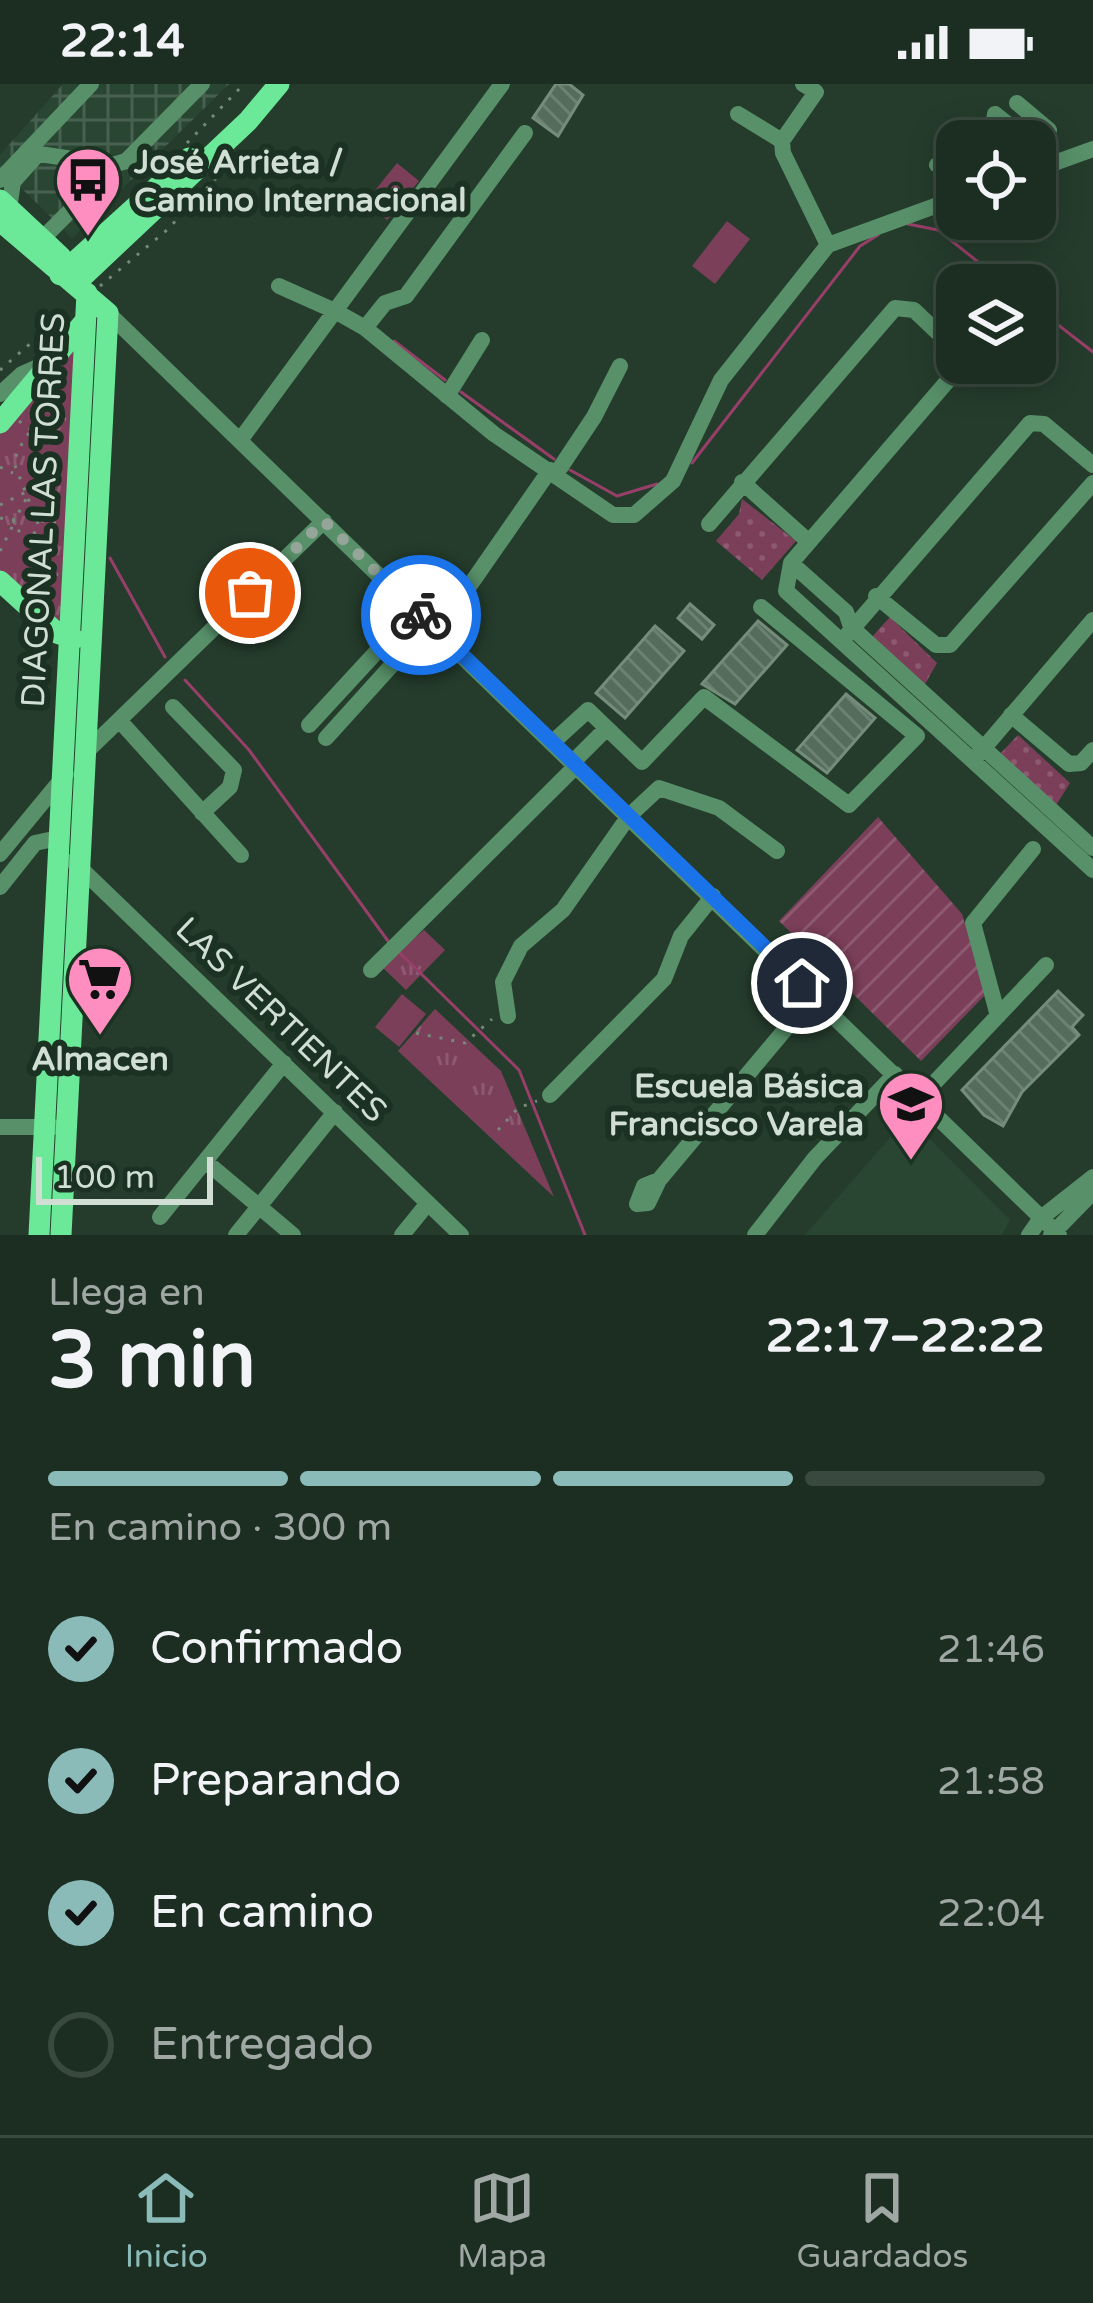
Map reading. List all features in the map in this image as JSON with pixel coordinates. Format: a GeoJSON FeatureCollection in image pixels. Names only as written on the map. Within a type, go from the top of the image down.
{"type":"FeatureCollection","features":[{"type":"Feature","properties":{"kind":"main road"},"geometry":{"type":"LineString","coordinates":[[78,280],[260,84]]}},
{"type":"Feature","properties":{"kind":"main road"},"geometry":{"type":"LineString","coordinates":[[78,280],[248,121],[278,84]]}},
{"type":"Feature","properties":{"kind":"main road"},"geometry":{"type":"LineString","coordinates":[[3,214],[78,280]]}},
{"type":"Feature","properties":{"kind":"main road"},"geometry":{"type":"LineString","coordinates":[[3,214],[42,239],[108,313]]}},
{"type":"Feature","properties":{"kind":"main road","name":"DIAGONAL LAS TORRES"},"geometry":{"type":"LineString","coordinates":[[61,1235],[56,1128],[57,845],[85,321],[78,280]]}},
{"type":"Feature","properties":{"kind":"main road","name":"DIAGONAL LAS TORRES"},"geometry":{"type":"LineString","coordinates":[[39,1235],[56,1128],[80,865],[108,313]]}},
{"type":"Feature","properties":{"kind":"main road"},"geometry":{"type":"LineString","coordinates":[[2,410],[48,367],[85,321]]}},
{"type":"Feature","properties":{"kind":"main road"},"geometry":{"type":"LineString","coordinates":[[0,581],[67,638],[82,637],[92,627]]}},
{"type":"Feature","properties":{"kind":"street"},"geometry":{"type":"LineString","coordinates":[[3,214],[14,182],[32,153],[91,84]]}},
{"type":"Feature","properties":{"kind":"street"},"geometry":{"type":"LineString","coordinates":[[2,173],[32,153],[113,165],[125,161],[202,84]]}},
{"type":"Feature","properties":{"kind":"street"},"geometry":{"type":"LineString","coordinates":[[241,439],[502,84]]}},
{"type":"Feature","properties":{"kind":"street"},"geometry":{"type":"LineString","coordinates":[[782,141],[813,86]]}},
{"type":"Feature","properties":{"kind":"street"},"geometry":{"type":"LineString","coordinates":[[1017,103],[1037,120]]}},
{"type":"Feature","properties":{"kind":"street"},"geometry":{"type":"LineString","coordinates":[[738,114],[782,141],[828,245]]}},
{"type":"Feature","properties":{"kind":"street"},"geometry":{"type":"LineString","coordinates":[[365,328],[385,303],[406,296],[525,133]]}},
{"type":"Feature","properties":{"kind":"street"},"geometry":{"type":"LineString","coordinates":[[1056,150],[1093,148]]}},
{"type":"Feature","properties":{"kind":"street"},"geometry":{"type":"LineString","coordinates":[[42,239],[93,188]]}},
{"type":"Feature","properties":{"kind":"street"},"geometry":{"type":"LineString","coordinates":[[279,286],[365,328],[447,396],[614,515],[634,515],[673,481],[721,380],[828,245],[936,206]]}},
{"type":"Feature","properties":{"kind":"street"},"geometry":{"type":"LineString","coordinates":[[709,524],[895,308],[914,310],[936,331]]}},
{"type":"Feature","properties":{"kind":"street"},"geometry":{"type":"LineString","coordinates":[[108,313],[713,896],[1055,1234],[1093,1192]]}},
{"type":"Feature","properties":{"kind":"street"},"geometry":{"type":"LineString","coordinates":[[447,396],[482,340]]}},
{"type":"Feature","properties":{"kind":"street"},"geometry":{"type":"LineString","coordinates":[[458,601],[594,417],[620,366]]}},
{"type":"Feature","properties":{"kind":"street"},"geometry":{"type":"LineString","coordinates":[[945,384],[790,563],[784,581],[793,604],[847,635],[1093,870]]}},
{"type":"Feature","properties":{"kind":"street"},"geometry":{"type":"LineString","coordinates":[[847,635],[1030,423],[1044,424],[1093,465]]}},
{"type":"Feature","properties":{"kind":"street"},"geometry":{"type":"LineString","coordinates":[[742,482],[808,542]]}},
{"type":"Feature","properties":{"kind":"street"},"geometry":{"type":"LineString","coordinates":[[876,596],[936,645],[950,645],[1093,483]]}},
{"type":"Feature","properties":{"kind":"street"},"geometry":{"type":"LineString","coordinates":[[0,854],[86,752],[324,521]]}},
{"type":"Feature","properties":{"kind":"street"},"geometry":{"type":"LineString","coordinates":[[790,563],[846,613],[847,635]]}},
{"type":"Feature","properties":{"kind":"street"},"geometry":{"type":"LineString","coordinates":[[554,742],[588,710],[642,762],[704,697],[850,805],[916,736],[761,607]]}},
{"type":"Feature","properties":{"kind":"street"},"geometry":{"type":"LineString","coordinates":[[310,725],[416,609]]}},
{"type":"Feature","properties":{"kind":"street"},"geometry":{"type":"LineString","coordinates":[[977,755],[1093,620]]}},
{"type":"Feature","properties":{"kind":"street"},"geometry":{"type":"LineString","coordinates":[[326,738],[430,623]]}},
{"type":"Feature","properties":{"kind":"street"},"geometry":{"type":"LineString","coordinates":[[173,707],[234,770],[230,788],[202,813]]}},
{"type":"Feature","properties":{"kind":"street"},"geometry":{"type":"LineString","coordinates":[[1011,715],[1069,764],[1081,763],[1093,750]]}},
{"type":"Feature","properties":{"kind":"street"},"geometry":{"type":"LineString","coordinates":[[119,720],[241,855]]}},
{"type":"Feature","properties":{"kind":"street"},"geometry":{"type":"LineString","coordinates":[[371,970],[606,729]]}},
{"type":"Feature","properties":{"kind":"street"},"geometry":{"type":"LineString","coordinates":[[977,755],[1093,848]]}},
{"type":"Feature","properties":{"kind":"street"},"geometry":{"type":"LineString","coordinates":[[508,1016],[502,982],[521,946],[581,890],[629,816],[659,788],[719,808],[777,850]]}},
{"type":"Feature","properties":{"kind":"street"},"geometry":{"type":"LineString","coordinates":[[0,886],[35,843],[57,845]]}},
{"type":"Feature","properties":{"kind":"street","name":"LAS VERTIENTES"},"geometry":{"type":"LineString","coordinates":[[57,845],[461,1235]]}},
{"type":"Feature","properties":{"kind":"street"},"geometry":{"type":"LineString","coordinates":[[998,1016],[974,923],[1033,849]]}},
{"type":"Feature","properties":{"kind":"street"},"geometry":{"type":"LineString","coordinates":[[543,1098],[664,979],[681,936],[713,896]]}},
{"type":"Feature","properties":{"kind":"street"},"geometry":{"type":"LineString","coordinates":[[920,1098],[1046,965]]}},
{"type":"Feature","properties":{"kind":"street"},"geometry":{"type":"LineString","coordinates":[[802,983],[804,1007]]}},
{"type":"Feature","properties":{"kind":"street"},"geometry":{"type":"LineString","coordinates":[[659,1180],[804,1007],[815,1004],[830,1010]]}},
{"type":"Feature","properties":{"kind":"street"},"geometry":{"type":"LineString","coordinates":[[160,1217],[284,1063]]}},
{"type":"Feature","properties":{"kind":"street"},"geometry":{"type":"LineString","coordinates":[[754,1235],[815,1158],[895,1074]]}},
{"type":"Feature","properties":{"kind":"street"},"geometry":{"type":"LineString","coordinates":[[236,1235],[335,1112]]}},
{"type":"Feature","properties":{"kind":"street"},"geometry":{"type":"LineString","coordinates":[[0,1126],[56,1128]]}},
{"type":"Feature","properties":{"kind":"street"},"geometry":{"type":"LineString","coordinates":[[205,1162],[293,1235]]}},
{"type":"Feature","properties":{"kind":"street"},"geometry":{"type":"LineString","coordinates":[[1029,1235],[1041,1218],[1093,1177]]}},
{"type":"Feature","properties":{"kind":"street"},"geometry":{"type":"LineString","coordinates":[[402,1235],[428,1203]]}},
{"type":"Feature","properties":{"kind":"path"},"geometry":{"type":"LineString","coordinates":[[78,280],[166,230],[248,144]]}},
{"type":"Feature","properties":{"kind":"path"},"geometry":{"type":"LineString","coordinates":[[0,370],[44,334]]}},
{"type":"Feature","properties":{"kind":"path"},"geometry":{"type":"LineString","coordinates":[[14,474],[17,450],[35,431],[50,398],[48,367]]}},
{"type":"Feature","properties":{"kind":"path"},"geometry":{"type":"LineString","coordinates":[[0,550],[52,445],[2,410]]}},
{"type":"Feature","properties":{"kind":"path"},"geometry":{"type":"LineString","coordinates":[[39,424],[58,418],[80,423]]}},
{"type":"Feature","properties":{"kind":"path"},"geometry":{"type":"LineString","coordinates":[[0,466],[28,491],[39,521],[28,541]]}},
{"type":"Feature","properties":{"kind":"path"},"geometry":{"type":"LineString","coordinates":[[44,466],[52,501],[75,524]]}},
{"type":"Feature","properties":{"kind":"path"},"geometry":{"type":"LineString","coordinates":[[0,506],[28,491]]}},
{"type":"Feature","properties":{"kind":"path"},"geometry":{"type":"LineString","coordinates":[[0,518],[14,522],[28,541],[57,610]]}},
{"type":"Feature","properties":{"kind":"path"},"geometry":{"type":"LineString","coordinates":[[39,521],[75,524]]}},
{"type":"Feature","properties":{"kind":"path"},"geometry":{"type":"LineString","coordinates":[[34,562],[46,573],[71,576]]}},
{"type":"Feature","properties":{"kind":"path"},"geometry":{"type":"LineString","coordinates":[[416,1033],[468,1041],[484,1025]]}},
{"type":"Feature","properties":{"kind":"path"},"geometry":{"type":"LineString","coordinates":[[498,1130],[518,1108],[543,1098]]}},
{"type":"Feature","properties":{"kind":"shaded area"},"geometry":{"type":"Polygon","coordinates":[[[63,84],[229,84],[72,238],[0,167],[0,155],[63,84]]]}},
{"type":"Feature","properties":{"kind":"shaded area","name":"Escuela Básica Francisco Varela"},"geometry":{"type":"Polygon","coordinates":[[[908,1117],[1010,1220],[1002,1235],[805,1235],[908,1117]]]}},
{"type":"Feature","properties":{"kind":"green space"},"geometry":{"type":"Polygon","coordinates":[[[397,163],[419,181],[387,220],[365,203],[397,163]]]}},
{"type":"Feature","properties":{"kind":"green space"},"geometry":{"type":"Polygon","coordinates":[[[727,221],[750,239],[715,284],[692,266],[727,221]]]}},
{"type":"Feature","properties":{"kind":"green space"},"geometry":{"type":"Polygon","coordinates":[[[79,338],[62,635],[0,578],[0,434],[79,338]]]}},
{"type":"Feature","properties":{"kind":"green space"},"geometry":{"type":"Polygon","coordinates":[[[742,499],[796,541],[762,580],[716,541],[739,514],[742,499]]]}},
{"type":"Feature","properties":{"kind":"green space"},"geometry":{"type":"Polygon","coordinates":[[[890,617],[937,663],[924,686],[871,638],[890,617]]]}},
{"type":"Feature","properties":{"kind":"green space"},"geometry":{"type":"Polygon","coordinates":[[[1018,735],[1070,783],[1055,807],[999,755],[1018,735]]]}},
{"type":"Feature","properties":{"kind":"green space"},"geometry":{"type":"Polygon","coordinates":[[[878,817],[962,914],[986,994],[921,1061],[779,921],[878,817]]]}},
{"type":"Feature","properties":{"kind":"green space"},"geometry":{"type":"Polygon","coordinates":[[[424,930],[445,950],[406,990],[381,966],[424,930]]]}},
{"type":"Feature","properties":{"kind":"green space"},"geometry":{"type":"Polygon","coordinates":[[[402,994],[426,1014],[399,1047],[375,1027],[402,994]]]}},
{"type":"Feature","properties":{"kind":"green space"},"geometry":{"type":"Polygon","coordinates":[[[435,1009],[501,1071],[554,1197],[398,1051],[435,1009]]]}},
{"type":"Feature","properties":{"kind":"building"},"geometry":{"type":"Polygon","coordinates":[[[556,84],[569,84],[583,95],[558,136],[533,118],[556,84]]]}},
{"type":"Feature","properties":{"kind":"building"},"geometry":{"type":"Polygon","coordinates":[[[690,604],[714,625],[702,639],[678,618],[690,604]]]}},
{"type":"Feature","properties":{"kind":"building"},"geometry":{"type":"Polygon","coordinates":[[[758,621],[787,645],[735,704],[702,684],[758,621]]]}},
{"type":"Feature","properties":{"kind":"building"},"geometry":{"type":"Polygon","coordinates":[[[655,626],[684,651],[625,718],[596,693],[655,626]]]}},
{"type":"Feature","properties":{"kind":"building"},"geometry":{"type":"Polygon","coordinates":[[[846,694],[875,718],[827,773],[797,750],[846,694]]]}},
{"type":"Feature","properties":{"kind":"building"},"geometry":{"type":"Polygon","coordinates":[[[1058,991],[1083,1015],[1072,1027],[1079,1035],[1022,1092],[1003,1126],[984,1115],[962,1090],[1058,991]]]}},
{"type":"Feature","properties":{"kind":"waterway"},"geometry":{"type":"LineString","coordinates":[[908,224],[938,230],[981,264]]}},
{"type":"Feature","properties":{"kind":"waterway"},"geometry":{"type":"LineString","coordinates":[[692,463],[860,246],[878,235]]}},
{"type":"Feature","properties":{"kind":"waterway"},"geometry":{"type":"LineString","coordinates":[[1056,323],[1093,352]]}},
{"type":"Feature","properties":{"kind":"waterway"},"geometry":{"type":"LineString","coordinates":[[394,341],[445,380]]}},
{"type":"Feature","properties":{"kind":"waterway"},"geometry":{"type":"LineString","coordinates":[[461,392],[554,459]]}},
{"type":"Feature","properties":{"kind":"waterway"},"geometry":{"type":"LineString","coordinates":[[570,470],[617,496],[657,484]]}},
{"type":"Feature","properties":{"kind":"waterway"},"geometry":{"type":"LineString","coordinates":[[110,558],[165,657]]}},
{"type":"Feature","properties":{"kind":"waterway"},"geometry":{"type":"LineString","coordinates":[[185,680],[249,750],[388,941]]}},
{"type":"Feature","properties":{"kind":"waterway"},"geometry":{"type":"LineString","coordinates":[[399,952],[519,1070],[585,1235]]}},
{"type":"Feature","properties":{"kind":"way so far"},"geometry":{"type":"LineString","coordinates":[[250,593],[324,521],[421,615]]}},
{"type":"Feature","properties":{"kind":"place","name":"José Arrieta / Camino Internacional"},"geometry":{"type":"Point","coordinates":[88,239]}},
{"type":"Feature","properties":{"kind":"place","name":"Almacen"},"geometry":{"type":"Point","coordinates":[100,1038]}},
{"type":"Feature","properties":{"kind":"place","name":"Escuela Básica Francisco Varela"},"geometry":{"type":"Point","coordinates":[911,1163]}},
{"type":"Feature","properties":{"kind":"route"},"geometry":{"type":"LineString","coordinates":[[421,615],[802,983]]}}]}
